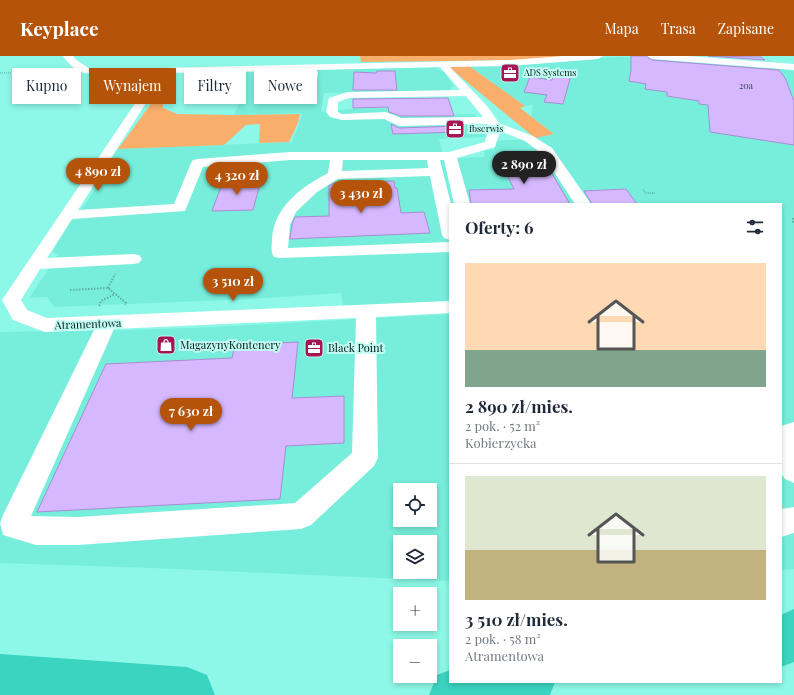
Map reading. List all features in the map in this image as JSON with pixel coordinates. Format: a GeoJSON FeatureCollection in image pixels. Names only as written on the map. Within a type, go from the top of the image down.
{"type":"FeatureCollection","features":[{"type":"Feature","properties":{"kind":"street"},"geometry":{"type":"LineString","coordinates":[[68,56],[71,61],[88,71]]}},
{"type":"Feature","properties":{"kind":"street"},"geometry":{"type":"LineString","coordinates":[[333,70],[442,64],[511,63],[598,56]]}},
{"type":"Feature","properties":{"kind":"street"},"geometry":{"type":"LineString","coordinates":[[652,56],[794,67]]}},
{"type":"Feature","properties":{"kind":"street"},"geometry":{"type":"LineString","coordinates":[[66,214],[180,208],[198,163],[250,160],[269,156],[450,156],[491,147],[493,123],[483,108],[442,64]]}},
{"type":"Feature","properties":{"kind":"street"},"geometry":{"type":"LineString","coordinates":[[270,67],[333,70],[434,69],[443,81],[339,86]]}},
{"type":"Feature","properties":{"kind":"street","name":"Atramentowa"},"geometry":{"type":"LineString","coordinates":[[270,67],[162,70],[66,214],[11,300],[20,315],[45,325],[449,307]]}},
{"type":"Feature","properties":{"kind":"street"},"geometry":{"type":"LineString","coordinates":[[469,93],[348,95],[333,100],[332,112],[334,115],[342,116],[386,115],[399,122],[493,123],[518,133],[541,145],[547,151],[582,203]]}},
{"type":"Feature","properties":{"kind":"street"},"geometry":{"type":"LineString","coordinates":[[417,122],[420,136]]}},
{"type":"Feature","properties":{"kind":"street"},"geometry":{"type":"LineString","coordinates":[[335,175],[337,156]]}},
{"type":"Feature","properties":{"kind":"street"},"geometry":{"type":"LineString","coordinates":[[432,156],[449,230]]}},
{"type":"Feature","properties":{"kind":"street"},"geometry":{"type":"LineString","coordinates":[[450,156],[462,203]]}},
{"type":"Feature","properties":{"kind":"street"},"geometry":{"type":"LineString","coordinates":[[436,172],[335,175],[325,180],[290,208],[282,224],[280,253],[449,247]]}},
{"type":"Feature","properties":{"kind":"street"},"geometry":{"type":"LineString","coordinates":[[35,264],[133,259]]}},
{"type":"Feature","properties":{"kind":"street"},"geometry":{"type":"LineString","coordinates":[[107,323],[13,525],[36,531],[78,531],[301,516],[365,458],[366,311]]}},
{"type":"Feature","properties":{"kind":"street"},"geometry":{"type":"LineString","coordinates":[[782,439],[790,433],[794,432]]}},
{"type":"Feature","properties":{"kind":"street"},"geometry":{"type":"LineString","coordinates":[[782,452],[794,471]]}},
{"type":"Feature","properties":{"kind":"street"},"geometry":{"type":"LineString","coordinates":[[782,523],[794,520]]}},
{"type":"Feature","properties":{"kind":"path"},"geometry":{"type":"LineString","coordinates":[[643,190],[646,193],[655,193]]}},
{"type":"Feature","properties":{"kind":"path"},"geometry":{"type":"LineString","coordinates":[[793,218],[794,224]]}},
{"type":"Feature","properties":{"kind":"path"},"geometry":{"type":"LineString","coordinates":[[70,290],[108,288],[114,293]]}},
{"type":"Feature","properties":{"kind":"shaded area"},"geometry":{"type":"Polygon","coordinates":[[[360,56],[570,56],[528,60],[361,62],[360,56]]]}},
{"type":"Feature","properties":{"kind":"shaded area"},"geometry":{"type":"Polygon","coordinates":[[[620,57],[780,68],[794,71],[794,569],[782,570],[782,203],[467,203],[456,158],[484,157],[485,150],[494,150],[496,141],[525,139],[554,134],[531,116],[533,105],[525,106],[469,66],[620,57]]]}},
{"type":"Feature","properties":{"kind":"shaded area"},"geometry":{"type":"Polygon","coordinates":[[[455,65],[469,66],[525,106],[520,108],[554,134],[535,138],[450,68],[455,65]]]}},
{"type":"Feature","properties":{"kind":"shaded area","name":"fbserwis"},"geometry":{"type":"Polygon","coordinates":[[[437,68],[445,73],[454,87],[450,87],[452,91],[324,93],[321,112],[351,109],[392,108],[393,116],[475,114],[488,137],[439,139],[456,203],[449,203],[449,301],[343,306],[341,293],[252,299],[54,307],[47,297],[29,298],[58,255],[53,252],[54,249],[71,221],[88,200],[118,149],[292,142],[303,113],[234,115],[239,104],[246,104],[246,69],[254,69],[254,104],[317,104],[317,69],[437,68]]]}},
{"type":"Feature","properties":{"kind":"shaded area"},"geometry":{"type":"Polygon","coordinates":[[[151,104],[163,104],[163,108],[177,114],[300,114],[298,123],[289,142],[259,143],[260,124],[246,125],[224,145],[118,149],[151,104]]]}},
{"type":"Feature","properties":{"kind":"shaded area"},"geometry":{"type":"Polygon","coordinates":[[[449,314],[449,581],[404,579],[437,579],[437,535],[393,535],[393,579],[0,563],[0,332],[214,327],[449,314]]]}},
{"type":"Feature","properties":{"kind":"building"},"geometry":{"type":"Polygon","coordinates":[[[631,56],[646,56],[652,60],[779,70],[785,78],[794,101],[794,145],[710,132],[708,105],[699,104],[699,101],[667,96],[667,92],[645,89],[646,84],[629,81],[631,56]]]}},
{"type":"Feature","properties":{"kind":"building"},"geometry":{"type":"Polygon","coordinates":[[[708,56],[761,57],[765,60],[708,56]]]}},
{"type":"Feature","properties":{"kind":"building"},"geometry":{"type":"Polygon","coordinates":[[[377,71],[395,71],[397,90],[353,90],[354,72],[376,73],[377,71]]]}},
{"type":"Feature","properties":{"kind":"building"},"geometry":{"type":"Polygon","coordinates":[[[554,74],[571,75],[563,104],[544,102],[547,95],[524,92],[530,77],[552,80],[554,74]]]}},
{"type":"Feature","properties":{"kind":"building"},"geometry":{"type":"Polygon","coordinates":[[[448,98],[454,116],[401,116],[389,112],[388,107],[353,108],[353,99],[448,98]]]}},
{"type":"Feature","properties":{"kind":"building"},"geometry":{"type":"Polygon","coordinates":[[[391,124],[399,128],[458,126],[460,132],[393,134],[391,124]]]}},
{"type":"Feature","properties":{"kind":"building"},"geometry":{"type":"Polygon","coordinates":[[[542,157],[569,203],[471,203],[469,190],[514,189],[499,159],[542,157]]]}},
{"type":"Feature","properties":{"kind":"building"},"geometry":{"type":"Polygon","coordinates":[[[261,180],[253,210],[212,211],[223,181],[261,180]]]}},
{"type":"Feature","properties":{"kind":"building"},"geometry":{"type":"Polygon","coordinates":[[[394,181],[395,188],[397,188],[401,213],[424,212],[430,233],[290,239],[292,224],[295,217],[329,216],[329,186],[334,183],[394,181]]]}},
{"type":"Feature","properties":{"kind":"building"},"geometry":{"type":"Polygon","coordinates":[[[626,189],[636,203],[591,203],[584,191],[626,189]]]}},
{"type":"Feature","properties":{"kind":"building"},"geometry":{"type":"Polygon","coordinates":[[[298,342],[292,398],[344,396],[344,443],[286,446],[280,499],[37,512],[106,364],[232,358],[235,345],[298,342]]]}},
{"type":"Feature","properties":{"kind":"waterway"},"geometry":{"type":"LineString","coordinates":[[782,641],[794,635]]}},
{"type":"Feature","properties":{"kind":"waterway"},"geometry":{"type":"LineString","coordinates":[[0,681],[187,695]]}},
{"type":"Feature","properties":{"kind":"waterway"},"geometry":{"type":"LineString","coordinates":[[457,695],[523,683]]}},
{"type":"Feature","properties":{"kind":"place","name":"ADS Systems"},"geometry":{"type":"Point","coordinates":[510,73]}},
{"type":"Feature","properties":{"kind":"place","name":"fbserwis"},"geometry":{"type":"Point","coordinates":[455,129]}},
{"type":"Feature","properties":{"kind":"place","name":"MagazynyKontenery"},"geometry":{"type":"Point","coordinates":[166,345]}},
{"type":"Feature","properties":{"kind":"place","name":"Black Point"},"geometry":{"type":"Point","coordinates":[314,348]}}]}
